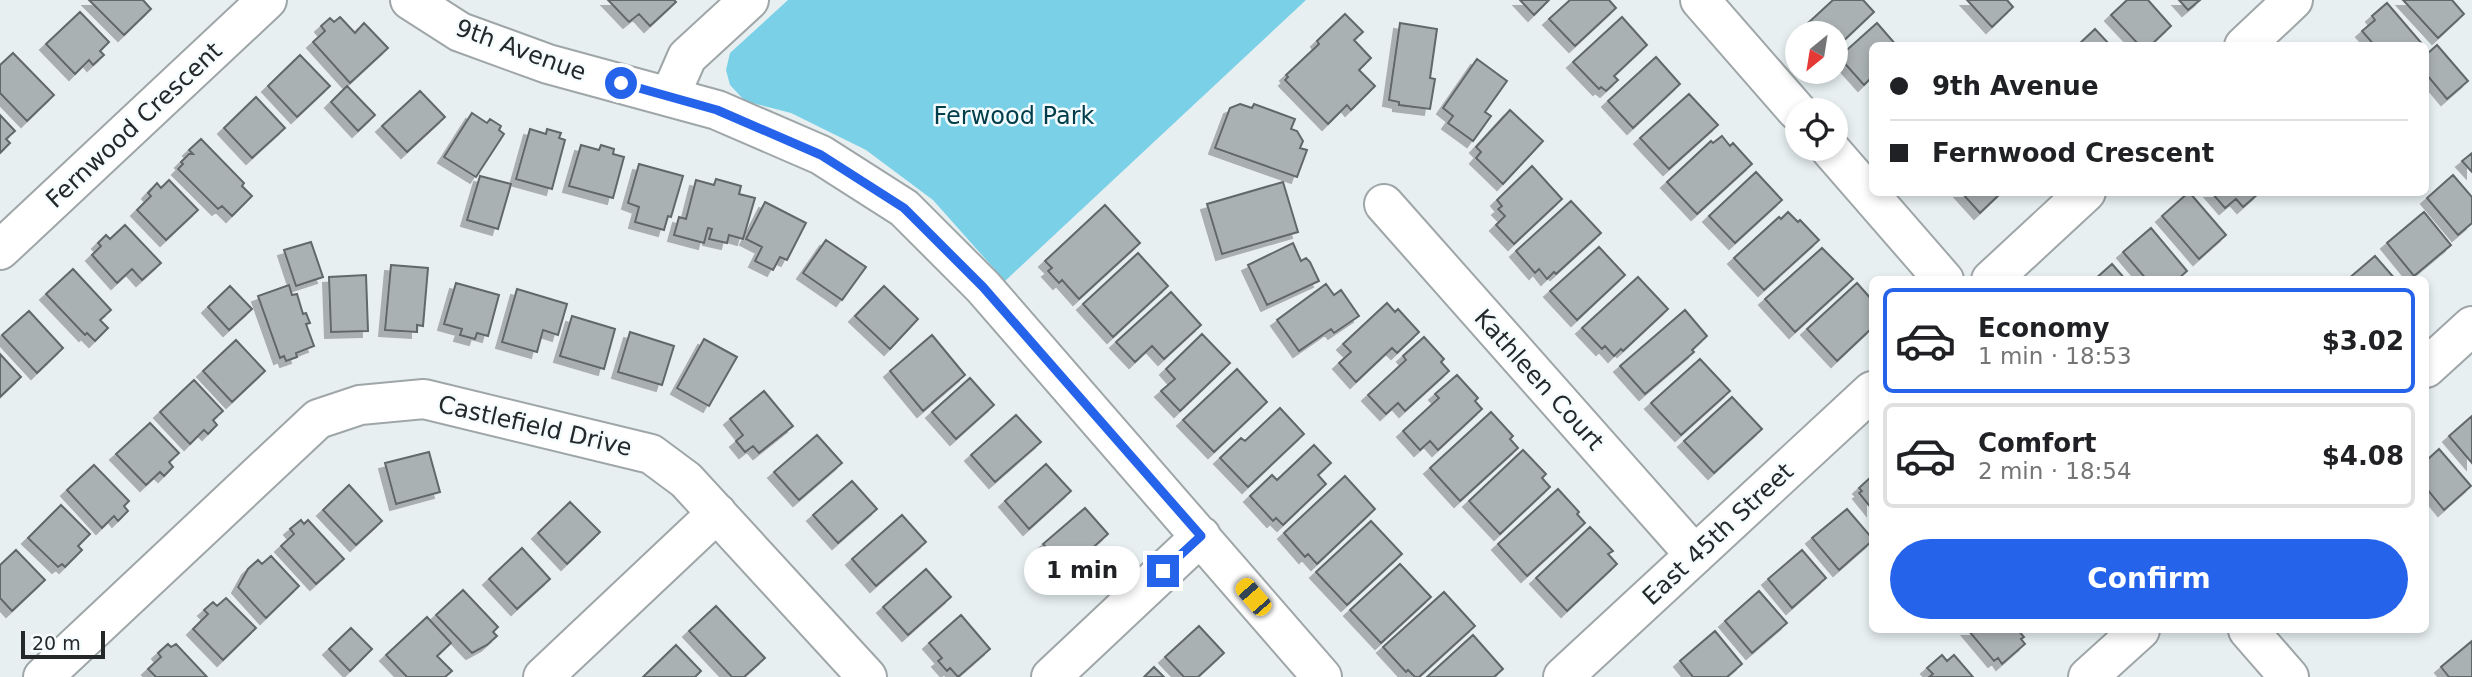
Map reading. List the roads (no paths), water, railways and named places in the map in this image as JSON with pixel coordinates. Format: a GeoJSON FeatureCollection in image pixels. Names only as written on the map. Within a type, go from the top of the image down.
{"type":"FeatureCollection","features":[{"type":"Feature","properties":{"kind":"street","name":"Fernwood Crescent"},"geometry":{"type":"LineString","coordinates":[[0,250],[267,0]]}},
{"type":"Feature","properties":{"kind":"street","name":"9th Avenue"},"geometry":{"type":"LineString","coordinates":[[410,0],[460,32],[548,64],[717,110],[821,155],[904,208],[983,287],[1322,677]]}},
{"type":"Feature","properties":{"kind":"street"},"geometry":{"type":"LineString","coordinates":[[670,96],[687,57],[749,0]]}},
{"type":"Feature","properties":{"kind":"street"},"geometry":{"type":"LineString","coordinates":[[2248,42],[2293,0]]}},
{"type":"Feature","properties":{"kind":"street"},"geometry":{"type":"LineString","coordinates":[[1720,7],[1787,98]]}},
{"type":"Feature","properties":{"kind":"street"},"geometry":{"type":"LineString","coordinates":[[1840,161],[1869,194]]}},
{"type":"Feature","properties":{"kind":"street"},"geometry":{"type":"LineString","coordinates":[[1871,196],[1941,276]]}},
{"type":"Feature","properties":{"kind":"street"},"geometry":{"type":"LineString","coordinates":[[1996,276],[2082,196]]}},
{"type":"Feature","properties":{"kind":"street","name":"Kathleen Court"},"geometry":{"type":"LineString","coordinates":[[1384,204],[1695,555]]}},
{"type":"Feature","properties":{"kind":"street"},"geometry":{"type":"LineString","coordinates":[[2429,365],[2472,326]]}},
{"type":"Feature","properties":{"kind":"street","name":"East 45th Street"},"geometry":{"type":"LineString","coordinates":[[1563,677],[1869,394]]}},
{"type":"Feature","properties":{"kind":"street","name":"Castlefield Drive"},"geometry":{"type":"LineString","coordinates":[[43,677],[318,419],[360,405],[424,400],[651,454],[687,480],[867,677]]}},
{"type":"Feature","properties":{"kind":"street"},"geometry":{"type":"LineString","coordinates":[[543,677],[717,513]]}},
{"type":"Feature","properties":{"kind":"street"},"geometry":{"type":"LineString","coordinates":[[1051,677],[1201,536]]}},
{"type":"Feature","properties":{"kind":"street"},"geometry":{"type":"LineString","coordinates":[[2088,677],[2137,633]]}},
{"type":"Feature","properties":{"kind":"street"},"geometry":{"type":"LineString","coordinates":[[2251,633],[2289,677]]}},
{"type":"Feature","properties":{"kind":"park label","name":"Ferwood Park"},"geometry":{"type":"Point","coordinates":[1014,116]}}]}
